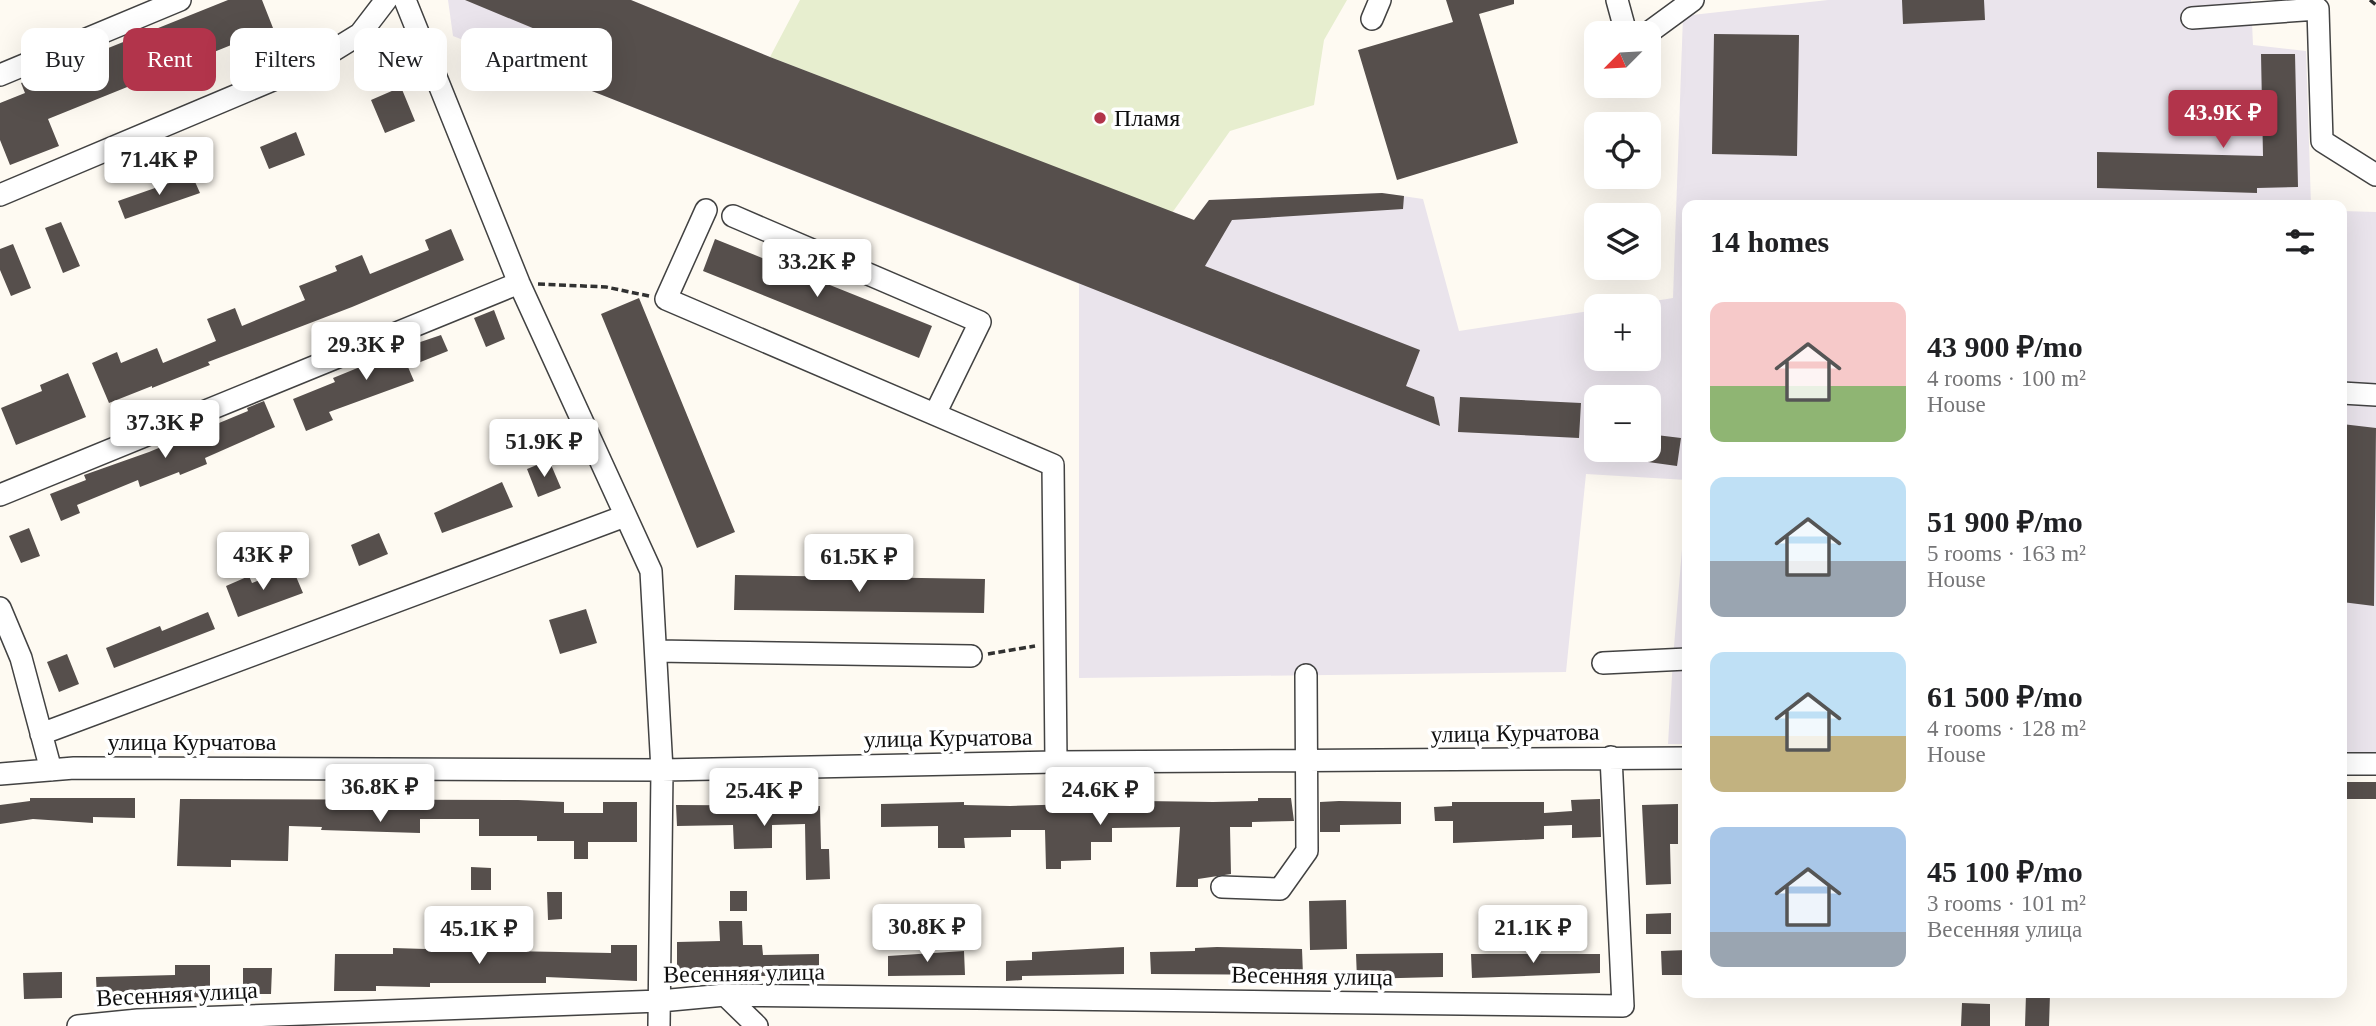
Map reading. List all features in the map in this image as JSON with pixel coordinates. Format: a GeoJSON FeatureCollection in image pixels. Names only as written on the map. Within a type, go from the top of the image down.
{"type":"FeatureCollection","features":[{"type":"Feature","properties":{"kind":"street"},"geometry":{"type":"LineString","coordinates":[[0,75],[180,0]]}},
{"type":"Feature","properties":{"kind":"street"},"geometry":{"type":"LineString","coordinates":[[2,190],[313,63],[360,34],[386,0]]}},
{"type":"Feature","properties":{"kind":"street"},"geometry":{"type":"LineString","coordinates":[[405,0],[519,283],[651,571],[662,770],[659,1026]]}},
{"type":"Feature","properties":{"kind":"street"},"geometry":{"type":"LineString","coordinates":[[1617,0],[1623,21]]}},
{"type":"Feature","properties":{"kind":"street"},"geometry":{"type":"LineString","coordinates":[[1661,23],[1693,0]]}},
{"type":"Feature","properties":{"kind":"street"},"geometry":{"type":"LineString","coordinates":[[2192,18],[2313,5],[2322,141],[2376,174]]}},
{"type":"Feature","properties":{"kind":"street"},"geometry":{"type":"LineString","coordinates":[[706,210],[666,299],[1053,465],[1056,762]]}},
{"type":"Feature","properties":{"kind":"street"},"geometry":{"type":"LineString","coordinates":[[733,216],[981,322],[935,414]]}},
{"type":"Feature","properties":{"kind":"street"},"geometry":{"type":"LineString","coordinates":[[0,495],[519,283]]}},
{"type":"Feature","properties":{"kind":"street"},"geometry":{"type":"LineString","coordinates":[[2347,393],[2376,395]]}},
{"type":"Feature","properties":{"kind":"street"},"geometry":{"type":"LineString","coordinates":[[41,734],[625,516]]}},
{"type":"Feature","properties":{"kind":"street"},"geometry":{"type":"LineString","coordinates":[[0,608],[21,658],[51,769]]}},
{"type":"Feature","properties":{"kind":"street"},"geometry":{"type":"LineString","coordinates":[[656,652],[971,656]]}},
{"type":"Feature","properties":{"kind":"street"},"geometry":{"type":"LineString","coordinates":[[1603,663],[1682,659]]}},
{"type":"Feature","properties":{"kind":"street"},"geometry":{"type":"LineString","coordinates":[[1222,887],[1280,889],[1307,851],[1306,675]]}},
{"type":"Feature","properties":{"kind":"street","name":"Весенняя улица"},"geometry":{"type":"LineString","coordinates":[[78,1026],[138,1020],[660,1001],[725,995],[1623,1006],[1611,757]]}},
{"type":"Feature","properties":{"kind":"street","name":"улица Курчатова"},"geometry":{"type":"LineString","coordinates":[[0,774],[51,769],[662,770],[1056,762],[1682,758]]}},
{"type":"Feature","properties":{"kind":"street"},"geometry":{"type":"LineString","coordinates":[[2347,764],[2376,764]]}},
{"type":"Feature","properties":{"kind":"street"},"geometry":{"type":"LineString","coordinates":[[725,995],[757,1026]]}},
{"type":"Feature","properties":{"kind":"path"},"geometry":{"type":"LineString","coordinates":[[2370,0],[2376,5]]}},
{"type":"Feature","properties":{"kind":"path"},"geometry":{"type":"LineString","coordinates":[[519,283],[606,287],[666,299]]}},
{"type":"Feature","properties":{"kind":"path"},"geometry":{"type":"LineString","coordinates":[[971,656],[1055,642]]}},
{"type":"Feature","properties":{"kind":"shaded area"},"geometry":{"type":"Polygon","coordinates":[[[448,0],[631,0],[770,57],[1194,220],[1209,200],[1382,193],[1423,199],[1459,331],[1584,312],[1584,371],[1661,371],[1661,300],[1673,298],[1683,16],[1828,0],[2251,0],[2253,45],[2306,51],[2311,200],[1682,200],[1682,480],[1586,474],[1566,672],[1079,678],[1079,284],[592,91],[612,91],[612,28],[461,28],[461,39],[453,36],[448,0]]]}},
{"type":"Feature","properties":{"kind":"shaded area"},"geometry":{"type":"Polygon","coordinates":[[[2347,211],[2376,212],[2376,752],[2347,752],[2347,211]]]}},
{"type":"Feature","properties":{"kind":"shaded area"},"geometry":{"type":"Polygon","coordinates":[[[1682,549],[1682,744],[1668,744],[1682,549]]]}},
{"type":"Feature","properties":{"kind":"green space","name":"Пламя"},"geometry":{"type":"Polygon","coordinates":[[[800,0],[1347,0],[1324,40],[1314,105],[1230,131],[1172,213],[770,57],[800,0]]]}},
{"type":"Feature","properties":{"kind":"building"},"geometry":{"type":"Polygon","coordinates":[[[228,0],[262,0],[273,28],[230,28],[230,45],[216,51],[216,28],[158,28],[228,0]]]}},
{"type":"Feature","properties":{"kind":"building"},"geometry":{"type":"Polygon","coordinates":[[[465,0],[631,0],[770,57],[1194,220],[1209,200],[1382,193],[1404,196],[1403,209],[1232,220],[1205,266],[1420,350],[1406,386],[1434,397],[1440,426],[592,91],[612,91],[612,28],[533,28],[465,0]]]}},
{"type":"Feature","properties":{"kind":"building"},"geometry":{"type":"Polygon","coordinates":[[[1446,0],[1514,0],[1514,4],[1479,14],[1518,143],[1397,180],[1358,50],[1453,22],[1446,0]]]}},
{"type":"Feature","properties":{"kind":"building"},"geometry":{"type":"Polygon","coordinates":[[[1902,0],[1984,0],[1985,20],[1903,24],[1902,0]]]}},
{"type":"Feature","properties":{"kind":"building"},"geometry":{"type":"Polygon","coordinates":[[[1714,34],[1799,35],[1797,156],[1712,154],[1714,34]]]}},
{"type":"Feature","properties":{"kind":"building"},"geometry":{"type":"Polygon","coordinates":[[[123,42],[123,89],[48,119],[59,146],[10,165],[0,140],[0,103],[25,93],[24,91],[109,91],[109,48],[123,42]]]}},
{"type":"Feature","properties":{"kind":"building"},"geometry":{"type":"Polygon","coordinates":[[[2261,54],[2295,54],[2298,187],[2257,188],[2257,193],[2097,188],[2097,152],[2263,156],[2261,54]]]}},
{"type":"Feature","properties":{"kind":"building"},"geometry":{"type":"Polygon","coordinates":[[[392,91],[403,91],[415,121],[385,133],[371,100],[392,91]]]}},
{"type":"Feature","properties":{"kind":"building"},"geometry":{"type":"Polygon","coordinates":[[[296,132],[305,155],[269,169],[260,147],[296,132]]]}},
{"type":"Feature","properties":{"kind":"building"},"geometry":{"type":"Polygon","coordinates":[[[192,175],[200,193],[125,219],[118,201],[192,175]]]}},
{"type":"Feature","properties":{"kind":"building"},"geometry":{"type":"Polygon","coordinates":[[[61,222],[80,266],[63,273],[45,228],[61,222]]]}},
{"type":"Feature","properties":{"kind":"building"},"geometry":{"type":"Polygon","coordinates":[[[451,229],[464,260],[352,307],[208,362],[210,365],[109,403],[92,363],[117,352],[121,363],[157,348],[163,363],[216,341],[207,319],[235,308],[242,326],[305,300],[299,286],[337,271],[335,266],[362,255],[370,274],[429,250],[425,240],[451,229]]]}},
{"type":"Feature","properties":{"kind":"building"},"geometry":{"type":"Polygon","coordinates":[[[715,239],[932,326],[919,358],[703,271],[715,239]]]}},
{"type":"Feature","properties":{"kind":"building"},"geometry":{"type":"Polygon","coordinates":[[[13,244],[31,288],[11,296],[0,270],[0,249],[13,244]]]}},
{"type":"Feature","properties":{"kind":"building"},"geometry":{"type":"Polygon","coordinates":[[[639,298],[735,532],[697,548],[601,314],[639,298]]]}},
{"type":"Feature","properties":{"kind":"building"},"geometry":{"type":"Polygon","coordinates":[[[494,310],[505,339],[486,347],[474,318],[494,310]]]}},
{"type":"Feature","properties":{"kind":"building"},"geometry":{"type":"Polygon","coordinates":[[[441,335],[448,351],[408,367],[414,381],[329,412],[333,420],[306,431],[293,399],[335,382],[333,378],[377,360],[376,357],[441,335]]]}},
{"type":"Feature","properties":{"kind":"building"},"geometry":{"type":"Polygon","coordinates":[[[68,373],[86,417],[16,445],[1,408],[42,391],[40,385],[68,373]]]}},
{"type":"Feature","properties":{"kind":"building"},"geometry":{"type":"Polygon","coordinates":[[[1460,397],[1581,403],[1579,438],[1458,432],[1460,397]]]}},
{"type":"Feature","properties":{"kind":"building"},"geometry":{"type":"Polygon","coordinates":[[[264,401],[275,427],[205,458],[207,464],[180,475],[179,472],[140,487],[138,480],[77,505],[80,513],[61,521],[50,494],[86,480],[84,475],[149,452],[248,411],[247,408],[264,401]]]}},
{"type":"Feature","properties":{"kind":"building"},"geometry":{"type":"Polygon","coordinates":[[[2347,425],[2376,428],[2374,606],[2347,603],[2347,425]]]}},
{"type":"Feature","properties":{"kind":"building"},"geometry":{"type":"Polygon","coordinates":[[[1661,436],[1681,438],[1677,466],[1648,462],[1661,462],[1661,436]]]}},
{"type":"Feature","properties":{"kind":"building"},"geometry":{"type":"Polygon","coordinates":[[[549,460],[561,488],[538,497],[527,469],[549,460]]]}},
{"type":"Feature","properties":{"kind":"building"},"geometry":{"type":"Polygon","coordinates":[[[502,482],[513,507],[442,533],[434,513],[502,482]]]}},
{"type":"Feature","properties":{"kind":"building"},"geometry":{"type":"Polygon","coordinates":[[[29,528],[40,556],[21,563],[9,536],[29,528]]]}},
{"type":"Feature","properties":{"kind":"building"},"geometry":{"type":"Polygon","coordinates":[[[379,533],[388,554],[359,566],[351,545],[379,533]]]}},
{"type":"Feature","properties":{"kind":"building"},"geometry":{"type":"Polygon","coordinates":[[[292,567],[303,593],[238,617],[226,586],[249,576],[252,583],[292,567]]]}},
{"type":"Feature","properties":{"kind":"building"},"geometry":{"type":"Polygon","coordinates":[[[735,575],[985,579],[984,613],[734,610],[735,575]]]}},
{"type":"Feature","properties":{"kind":"building"},"geometry":{"type":"Polygon","coordinates":[[[586,609],[597,643],[560,654],[549,620],[586,609]]]}},
{"type":"Feature","properties":{"kind":"building"},"geometry":{"type":"Polygon","coordinates":[[[208,612],[215,629],[114,668],[106,648],[160,626],[162,631],[208,612]]]}},
{"type":"Feature","properties":{"kind":"building"},"geometry":{"type":"Polygon","coordinates":[[[67,654],[79,684],[59,692],[47,662],[67,654]]]}},
{"type":"Feature","properties":{"kind":"building"},"geometry":{"type":"Polygon","coordinates":[[[2347,782],[2376,782],[2376,799],[2347,799],[2347,782]]]}},
{"type":"Feature","properties":{"kind":"building"},"geometry":{"type":"Polygon","coordinates":[[[30,798],[135,798],[135,818],[93,817],[93,823],[33,819],[0,824],[0,805],[30,801],[30,798]]]}},
{"type":"Feature","properties":{"kind":"building"},"geometry":{"type":"Polygon","coordinates":[[[1258,798],[1291,798],[1294,821],[1252,822],[1252,827],[1230,827],[1231,874],[1198,879],[1198,887],[1176,887],[1180,827],[1112,828],[1112,842],[1091,842],[1091,860],[1061,861],[1061,869],[1046,869],[1045,830],[1011,830],[1011,837],[964,838],[965,848],[938,848],[938,826],[881,827],[881,804],[964,802],[964,805],[1010,806],[1076,804],[1076,800],[1213,802],[1258,801],[1258,798]]]}},
{"type":"Feature","properties":{"kind":"building"},"geometry":{"type":"Polygon","coordinates":[[[180,799],[518,800],[564,802],[564,813],[603,813],[603,802],[637,802],[637,842],[588,842],[588,859],[574,859],[574,841],[537,841],[537,836],[479,836],[479,819],[420,819],[420,833],[321,830],[322,827],[289,826],[288,861],[231,860],[231,867],[177,866],[180,799]]]}},
{"type":"Feature","properties":{"kind":"building"},"geometry":{"type":"Polygon","coordinates":[[[1600,799],[1601,837],[1572,838],[1572,825],[1544,826],[1544,839],[1453,843],[1453,821],[1435,821],[1434,807],[1452,806],[1452,802],[1544,802],[1544,813],[1572,811],[1571,800],[1600,799]]]}},
{"type":"Feature","properties":{"kind":"building"},"geometry":{"type":"Polygon","coordinates":[[[1320,802],[1401,802],[1401,824],[1340,825],[1340,832],[1320,832],[1320,802]]]}},
{"type":"Feature","properties":{"kind":"building"},"geometry":{"type":"Polygon","coordinates":[[[1678,804],[1678,844],[1670,844],[1671,884],[1646,885],[1642,805],[1678,804]]]}},
{"type":"Feature","properties":{"kind":"building"},"geometry":{"type":"Polygon","coordinates":[[[676,805],[820,806],[821,849],[829,849],[830,879],[806,880],[805,824],[772,825],[772,848],[734,849],[733,825],[677,826],[676,805]]]}},
{"type":"Feature","properties":{"kind":"building"},"geometry":{"type":"Polygon","coordinates":[[[471,867],[491,868],[491,890],[471,890],[471,867]]]}},
{"type":"Feature","properties":{"kind":"building"},"geometry":{"type":"Polygon","coordinates":[[[730,891],[747,891],[747,911],[730,911],[730,891]]]}},
{"type":"Feature","properties":{"kind":"building"},"geometry":{"type":"Polygon","coordinates":[[[547,892],[562,892],[562,919],[548,920],[547,892]]]}},
{"type":"Feature","properties":{"kind":"building"},"geometry":{"type":"Polygon","coordinates":[[[1346,900],[1347,949],[1310,950],[1309,901],[1346,900]]]}},
{"type":"Feature","properties":{"kind":"building"},"geometry":{"type":"Polygon","coordinates":[[[1671,913],[1671,934],[1646,934],[1646,914],[1671,913]]]}},
{"type":"Feature","properties":{"kind":"building"},"geometry":{"type":"Polygon","coordinates":[[[490,920],[504,920],[505,951],[611,953],[611,945],[637,945],[637,981],[546,977],[546,983],[430,983],[430,987],[376,986],[376,991],[334,991],[335,954],[393,954],[393,948],[491,951],[490,920]]]}},
{"type":"Feature","properties":{"kind":"building"},"geometry":{"type":"Polygon","coordinates":[[[719,921],[742,921],[743,945],[762,945],[763,955],[819,954],[819,976],[677,976],[677,942],[720,941],[719,921]]]}},
{"type":"Feature","properties":{"kind":"building"},"geometry":{"type":"Polygon","coordinates":[[[1124,947],[1124,974],[1022,976],[1022,980],[1006,981],[1006,961],[1032,960],[1032,952],[1124,947]]]}},
{"type":"Feature","properties":{"kind":"building"},"geometry":{"type":"Polygon","coordinates":[[[1195,948],[1302,949],[1303,975],[1151,974],[1150,952],[1195,951],[1195,948]]]}},
{"type":"Feature","properties":{"kind":"building"},"geometry":{"type":"Polygon","coordinates":[[[1682,950],[1682,975],[1662,975],[1661,951],[1682,950]]]}},
{"type":"Feature","properties":{"kind":"building"},"geometry":{"type":"Polygon","coordinates":[[[964,951],[965,975],[888,976],[888,956],[964,951]]]}},
{"type":"Feature","properties":{"kind":"building"},"geometry":{"type":"Polygon","coordinates":[[[1443,953],[1443,977],[1357,979],[1356,954],[1443,953]]]}},
{"type":"Feature","properties":{"kind":"building"},"geometry":{"type":"Polygon","coordinates":[[[1471,954],[1600,954],[1600,973],[1472,978],[1471,954]]]}},
{"type":"Feature","properties":{"kind":"building"},"geometry":{"type":"Polygon","coordinates":[[[175,965],[210,965],[210,997],[97,999],[96,977],[175,975],[175,965]]]}},
{"type":"Feature","properties":{"kind":"building"},"geometry":{"type":"Polygon","coordinates":[[[243,968],[272,968],[271,994],[243,994],[243,968]]]}},
{"type":"Feature","properties":{"kind":"building"},"geometry":{"type":"Polygon","coordinates":[[[62,972],[62,998],[24,999],[23,973],[62,972]]]}},
{"type":"Feature","properties":{"kind":"building"},"geometry":{"type":"Polygon","coordinates":[[[2026,998],[2050,998],[2049,1026],[2025,1026],[2026,998]]]}},
{"type":"Feature","properties":{"kind":"building"},"geometry":{"type":"Polygon","coordinates":[[[1962,1003],[1990,1004],[1990,1026],[1961,1026],[1962,1003]]]}},
{"type":"Feature","properties":{"kind":"place","name":"Пламя"},"geometry":{"type":"Point","coordinates":[1100,118]}}]}
